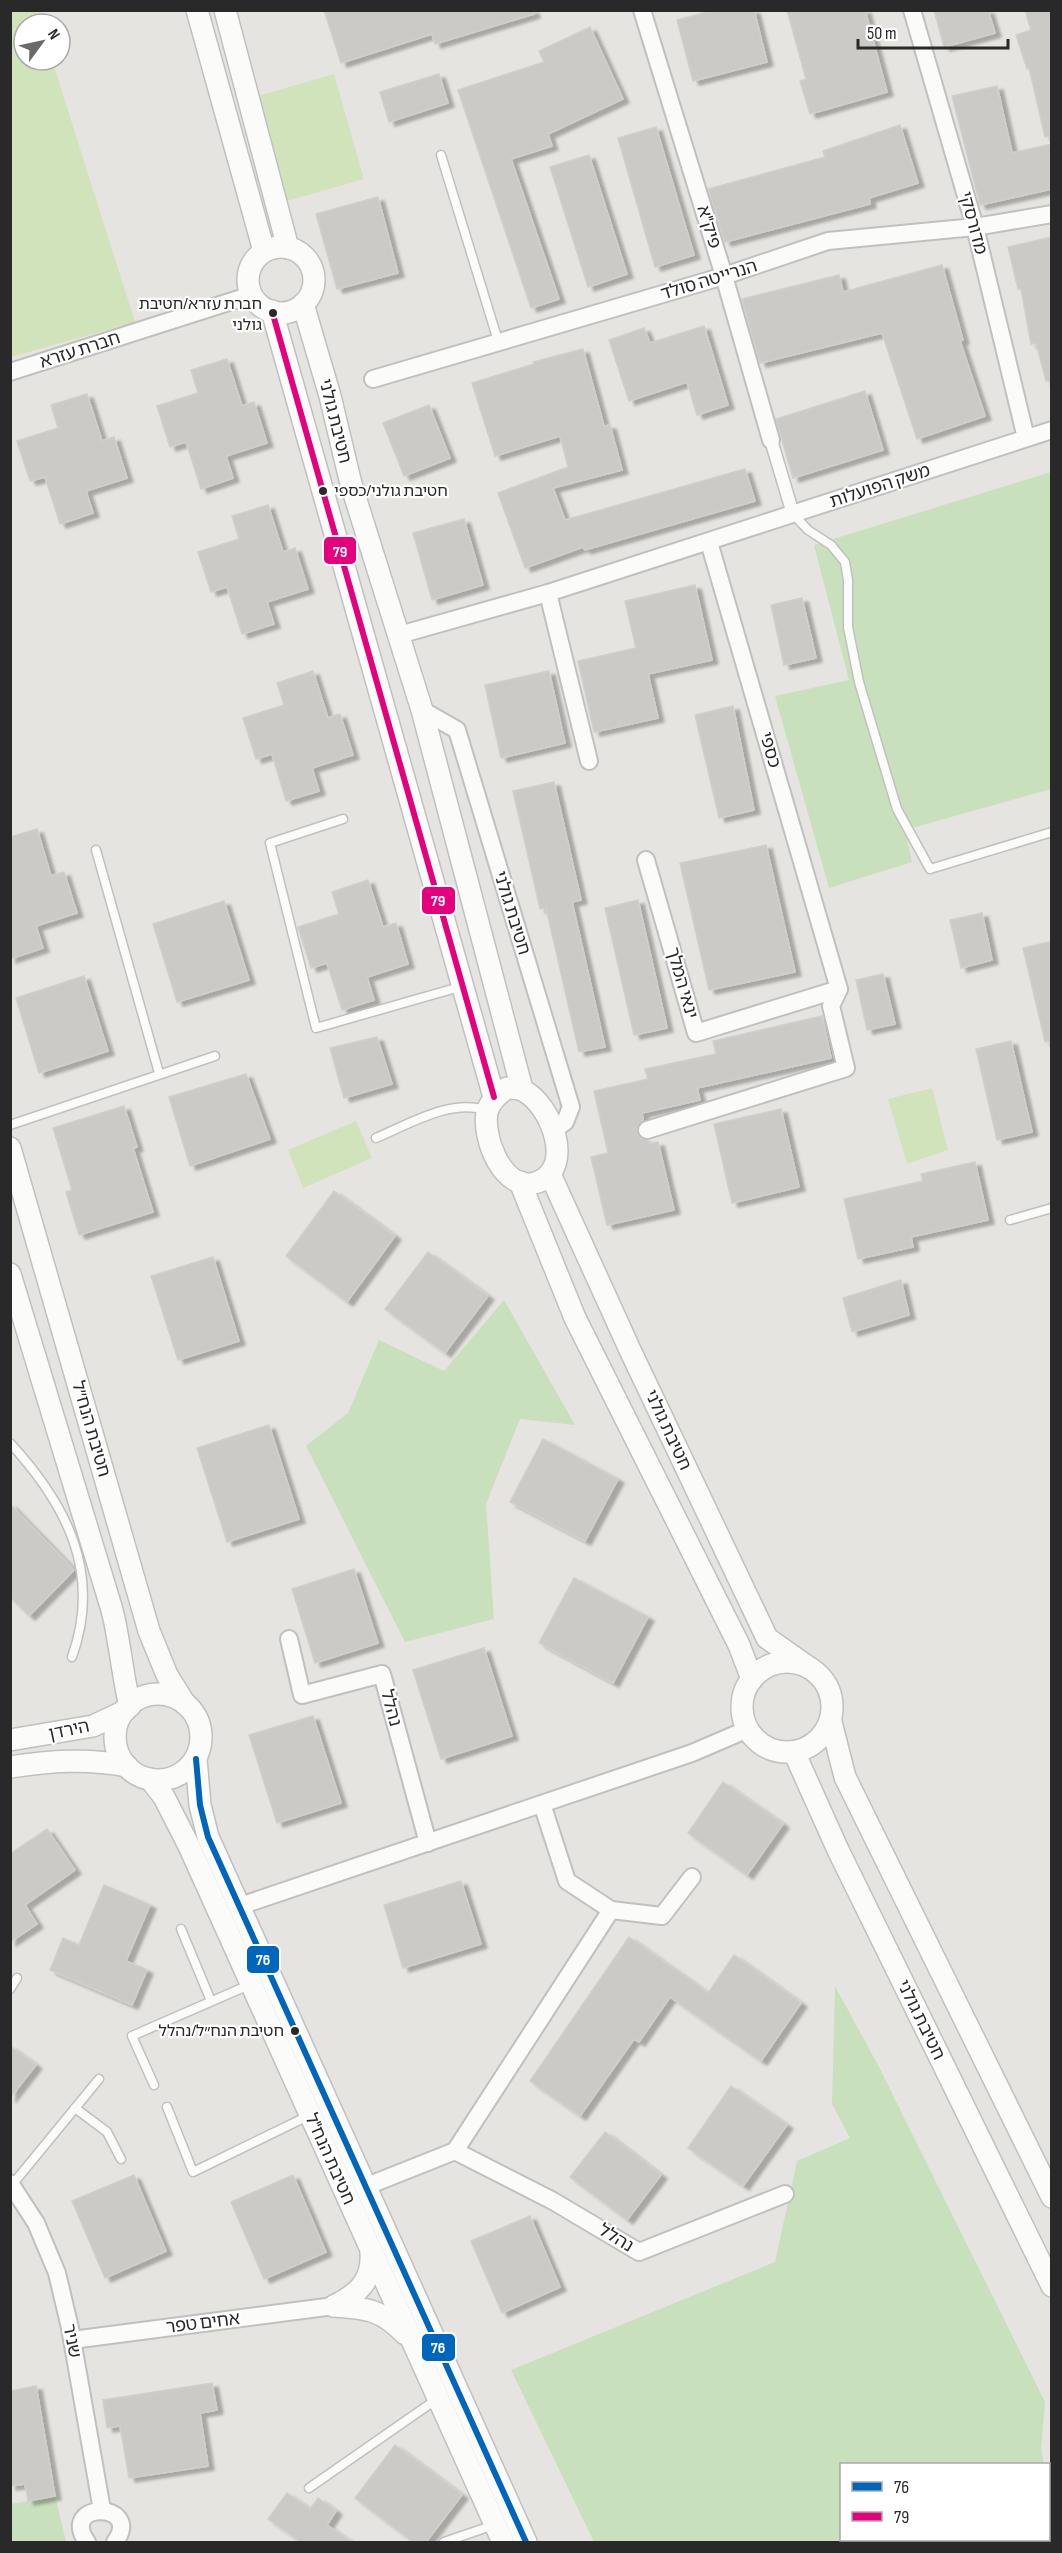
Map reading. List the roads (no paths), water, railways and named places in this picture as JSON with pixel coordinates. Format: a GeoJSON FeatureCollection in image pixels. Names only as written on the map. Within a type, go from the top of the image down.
{"type":"FeatureCollection","features":[{"type":"Feature","properties":{"kind":"street"},"geometry":{"type":"LineString","coordinates":[[197,10],[264,251]]}},
{"type":"Feature","properties":{"kind":"street"},"geometry":{"type":"LineString","coordinates":[[225,10],[288,248]]}},
{"type":"Feature","properties":{"kind":"street","name":"פיק\"א"},"geometry":{"type":"LineString","coordinates":[[642,10],[724,276],[793,514]]}},
{"type":"Feature","properties":{"kind":"street","name":"מדורסקי"},"geometry":{"type":"LineString","coordinates":[[912,10],[975,227],[1026,438]]}},
{"type":"Feature","properties":{"kind":"street","name":"הנרייטה סולד"},"geometry":{"type":"LineString","coordinates":[[373,379],[499,344],[724,276],[828,241],[975,227],[1052,214]]}},
{"type":"Feature","properties":{"kind":"street"},"geometry":{"type":"LineString","coordinates":[[280,247],[288,248],[305,258],[313,276],[309,296],[294,310],[272,311],[258,303],[252,295],[248,275],[256,258],[264,251],[280,247]]}},
{"type":"Feature","properties":{"kind":"street","name":"חברת עזרא"},"geometry":{"type":"LineString","coordinates":[[10,372],[252,295]]}},
{"type":"Feature","properties":{"kind":"street","name":"חטיבת גולני"},"geometry":{"type":"LineString","coordinates":[[303,304],[330,396],[351,484],[422,710],[522,1089]]}},
{"type":"Feature","properties":{"kind":"street","name":"חטיבת גולני"},"geometry":{"type":"LineString","coordinates":[[272,311],[464,986],[491,1104]]}},
{"type":"Feature","properties":{"kind":"street","name":"משק הפועלות"},"geometry":{"type":"LineString","coordinates":[[709,542],[1052,430]]}},
{"type":"Feature","properties":{"kind":"street"},"geometry":{"type":"LineString","coordinates":[[399,635],[548,593],[709,542]]}},
{"type":"Feature","properties":{"kind":"street","name":"כספי"},"geometry":{"type":"LineString","coordinates":[[647,1130],[846,1068],[831,1006],[839,989],[709,542]]}},
{"type":"Feature","properties":{"kind":"street"},"geometry":{"type":"LineString","coordinates":[[548,593],[589,761]]}},
{"type":"Feature","properties":{"kind":"street","name":"חטיבת גולני"},"geometry":{"type":"LineString","coordinates":[[422,710],[457,730],[571,1107],[565,1122],[554,1130]]}},
{"type":"Feature","properties":{"kind":"street","name":"ינאי המלך"},"geometry":{"type":"LineString","coordinates":[[646,860],[696,1033],[839,989]]}},
{"type":"Feature","properties":{"kind":"street"},"geometry":{"type":"LineString","coordinates":[[507,1088],[522,1089],[540,1104],[554,1130],[555,1162],[550,1174],[537,1183],[520,1182],[505,1172],[496,1160],[487,1131],[491,1104],[507,1088]]}},
{"type":"Feature","properties":{"kind":"street","name":"חטיבת הנח״ל"},"geometry":{"type":"LineString","coordinates":[[10,1148],[149,1631],[167,1676],[185,1704]]}},
{"type":"Feature","properties":{"kind":"street","name":"חטיבת גולני"},"geometry":{"type":"LineString","coordinates":[[550,1174],[630,1350],[767,1638],[808,1667]]}},
{"type":"Feature","properties":{"kind":"street","name":"חטיבת גולני"},"geometry":{"type":"LineString","coordinates":[[520,1182],[575,1318],[739,1646],[752,1679]]}},
{"type":"Feature","properties":{"kind":"street","name":"חטיבת הנח״ל"},"geometry":{"type":"LineString","coordinates":[[10,1274],[14,1299],[82,1538],[119,1636],[127,1708]]}},
{"type":"Feature","properties":{"kind":"street","name":"נהלל"},"geometry":{"type":"LineString","coordinates":[[289,1639],[302,1695],[382,1674],[428,1843]]}},
{"type":"Feature","properties":{"kind":"street"},"geometry":{"type":"LineString","coordinates":[[831,1722],[817,1742],[794,1752],[781,1752],[768,1748],[756,1740],[743,1717],[742,1703],[745,1690],[759,1671],[778,1663],[788,1662],[808,1667],[827,1684],[832,1696],[831,1722],[845,1777],[1052,2197]]}},
{"type":"Feature","properties":{"kind":"street"},"geometry":{"type":"LineString","coordinates":[[154,1695],[167,1695],[185,1704],[194,1714],[200,1727],[200,1746],[196,1759],[187,1769],[176,1777],[163,1780],[150,1779],[137,1774],[127,1766],[119,1755],[116,1735],[118,1722],[127,1708],[141,1698],[154,1695]]}},
{"type":"Feature","properties":{"kind":"street","name":"הירדן"},"geometry":{"type":"LineString","coordinates":[[10,1740],[93,1726],[127,1708]]}},
{"type":"Feature","properties":{"kind":"street"},"geometry":{"type":"LineString","coordinates":[[240,1906],[692,1753],[748,1729]]}},
{"type":"Feature","properties":{"kind":"street","name":"חטיבת גולני"},"geometry":{"type":"LineString","coordinates":[[794,1752],[838,1850],[1052,2286]]}},
{"type":"Feature","properties":{"kind":"street","name":"חטיבת הנח\"ל"},"geometry":{"type":"LineString","coordinates":[[196,1759],[200,1805],[208,1837],[526,2542]]}},
{"type":"Feature","properties":{"kind":"street","name":"הירדן"},"geometry":{"type":"LineString","coordinates":[[10,1767],[52,1761],[98,1760],[127,1766]]}},
{"type":"Feature","properties":{"kind":"street","name":"חטיבת הנח\"ל"},"geometry":{"type":"LineString","coordinates":[[150,1779],[164,1797],[176,1819],[499,2534]]}},
{"type":"Feature","properties":{"kind":"street"},"geometry":{"type":"LineString","coordinates":[[542,1804],[567,1881],[611,1910],[662,1916],[692,1877]]}},
{"type":"Feature","properties":{"kind":"street"},"geometry":{"type":"LineString","coordinates":[[367,2186],[455,2151],[611,1910]]}},
{"type":"Feature","properties":{"kind":"street","name":"נהלל"},"geometry":{"type":"LineString","coordinates":[[455,2151],[553,2200],[639,2252],[784,2194]]}},
{"type":"Feature","properties":{"kind":"street","name":"שניר"},"geometry":{"type":"LineString","coordinates":[[11,2184],[36,2223],[57,2272],[72,2340],[102,2510]]}},
{"type":"Feature","properties":{"kind":"street"},"geometry":{"type":"LineString","coordinates":[[334,2306],[351,2298],[362,2289],[369,2277],[372,2264],[371,2248]]}},
{"type":"Feature","properties":{"kind":"street"},"geometry":{"type":"LineString","coordinates":[[334,2306],[360,2307],[378,2313],[393,2321],[413,2342]]}},
{"type":"Feature","properties":{"kind":"street","name":"אחים טפר"},"geometry":{"type":"LineString","coordinates":[[72,2340],[334,2306]]}},
{"type":"Feature","properties":{"kind":"street"},"geometry":{"type":"LineString","coordinates":[[87,2542],[82,2531],[83,2522],[90,2513],[102,2510],[113,2514],[119,2521],[120,2534],[115,2542]]}},
{"type":"Feature","properties":{"kind":"lane"},"geometry":{"type":"LineString","coordinates":[[441,155],[499,344]]}},
{"type":"Feature","properties":{"kind":"lane"},"geometry":{"type":"LineString","coordinates":[[793,514],[808,530],[831,545],[845,562],[848,580],[848,627],[859,682],[897,809],[930,870],[1052,832]]}},
{"type":"Feature","properties":{"kind":"lane"},"geometry":{"type":"LineString","coordinates":[[343,819],[270,843],[316,1028],[464,986]]}},
{"type":"Feature","properties":{"kind":"lane"},"geometry":{"type":"LineString","coordinates":[[96,850],[159,1073]]}},
{"type":"Feature","properties":{"kind":"lane"},"geometry":{"type":"LineString","coordinates":[[10,1125],[215,1056]]}},
{"type":"Feature","properties":{"kind":"lane"},"geometry":{"type":"LineString","coordinates":[[376,1138],[441,1110],[491,1104]]}},
{"type":"Feature","properties":{"kind":"lane"},"geometry":{"type":"LineString","coordinates":[[1010,1220],[1052,1208]]}},
{"type":"Feature","properties":{"kind":"lane"},"geometry":{"type":"LineString","coordinates":[[10,1443],[42,1481],[82,1538],[85,1597],[79,1638],[72,1657]]}},
{"type":"Feature","properties":{"kind":"lane"},"geometry":{"type":"LineString","coordinates":[[181,1929],[211,2001]]}},
{"type":"Feature","properties":{"kind":"lane"},"geometry":{"type":"LineString","coordinates":[[10,1989],[17,1978]]}},
{"type":"Feature","properties":{"kind":"lane"},"geometry":{"type":"LineString","coordinates":[[154,2085],[132,2036],[251,1984]]}},
{"type":"Feature","properties":{"kind":"lane"},"geometry":{"type":"LineString","coordinates":[[11,2184],[99,2079]]}},
{"type":"Feature","properties":{"kind":"lane"},"geometry":{"type":"LineString","coordinates":[[167,2107],[193,2172],[310,2115]]}},
{"type":"Feature","properties":{"kind":"lane"},"geometry":{"type":"LineString","coordinates":[[75,2108],[107,2132],[121,2159]]}},
{"type":"Feature","properties":{"kind":"lane"},"geometry":{"type":"LineString","coordinates":[[309,2488],[438,2398]]}},
{"type":"Feature","properties":{"kind":"lane"},"geometry":{"type":"LineString","coordinates":[[444,2542],[499,2534]]}},
{"type":"Feature","properties":{"kind":"place","name":"חברת עזרא/חטיבת גולני"},"geometry":{"type":"Point","coordinates":[273,313]}},
{"type":"Feature","properties":{"kind":"place","name":"חטיבת גולני/כספי"},"geometry":{"type":"Point","coordinates":[323,491]}},
{"type":"Feature","properties":{"kind":"place","name":"חטיבת הנח״ל/נהלל"},"geometry":{"type":"Point","coordinates":[295,2031]}}]}
